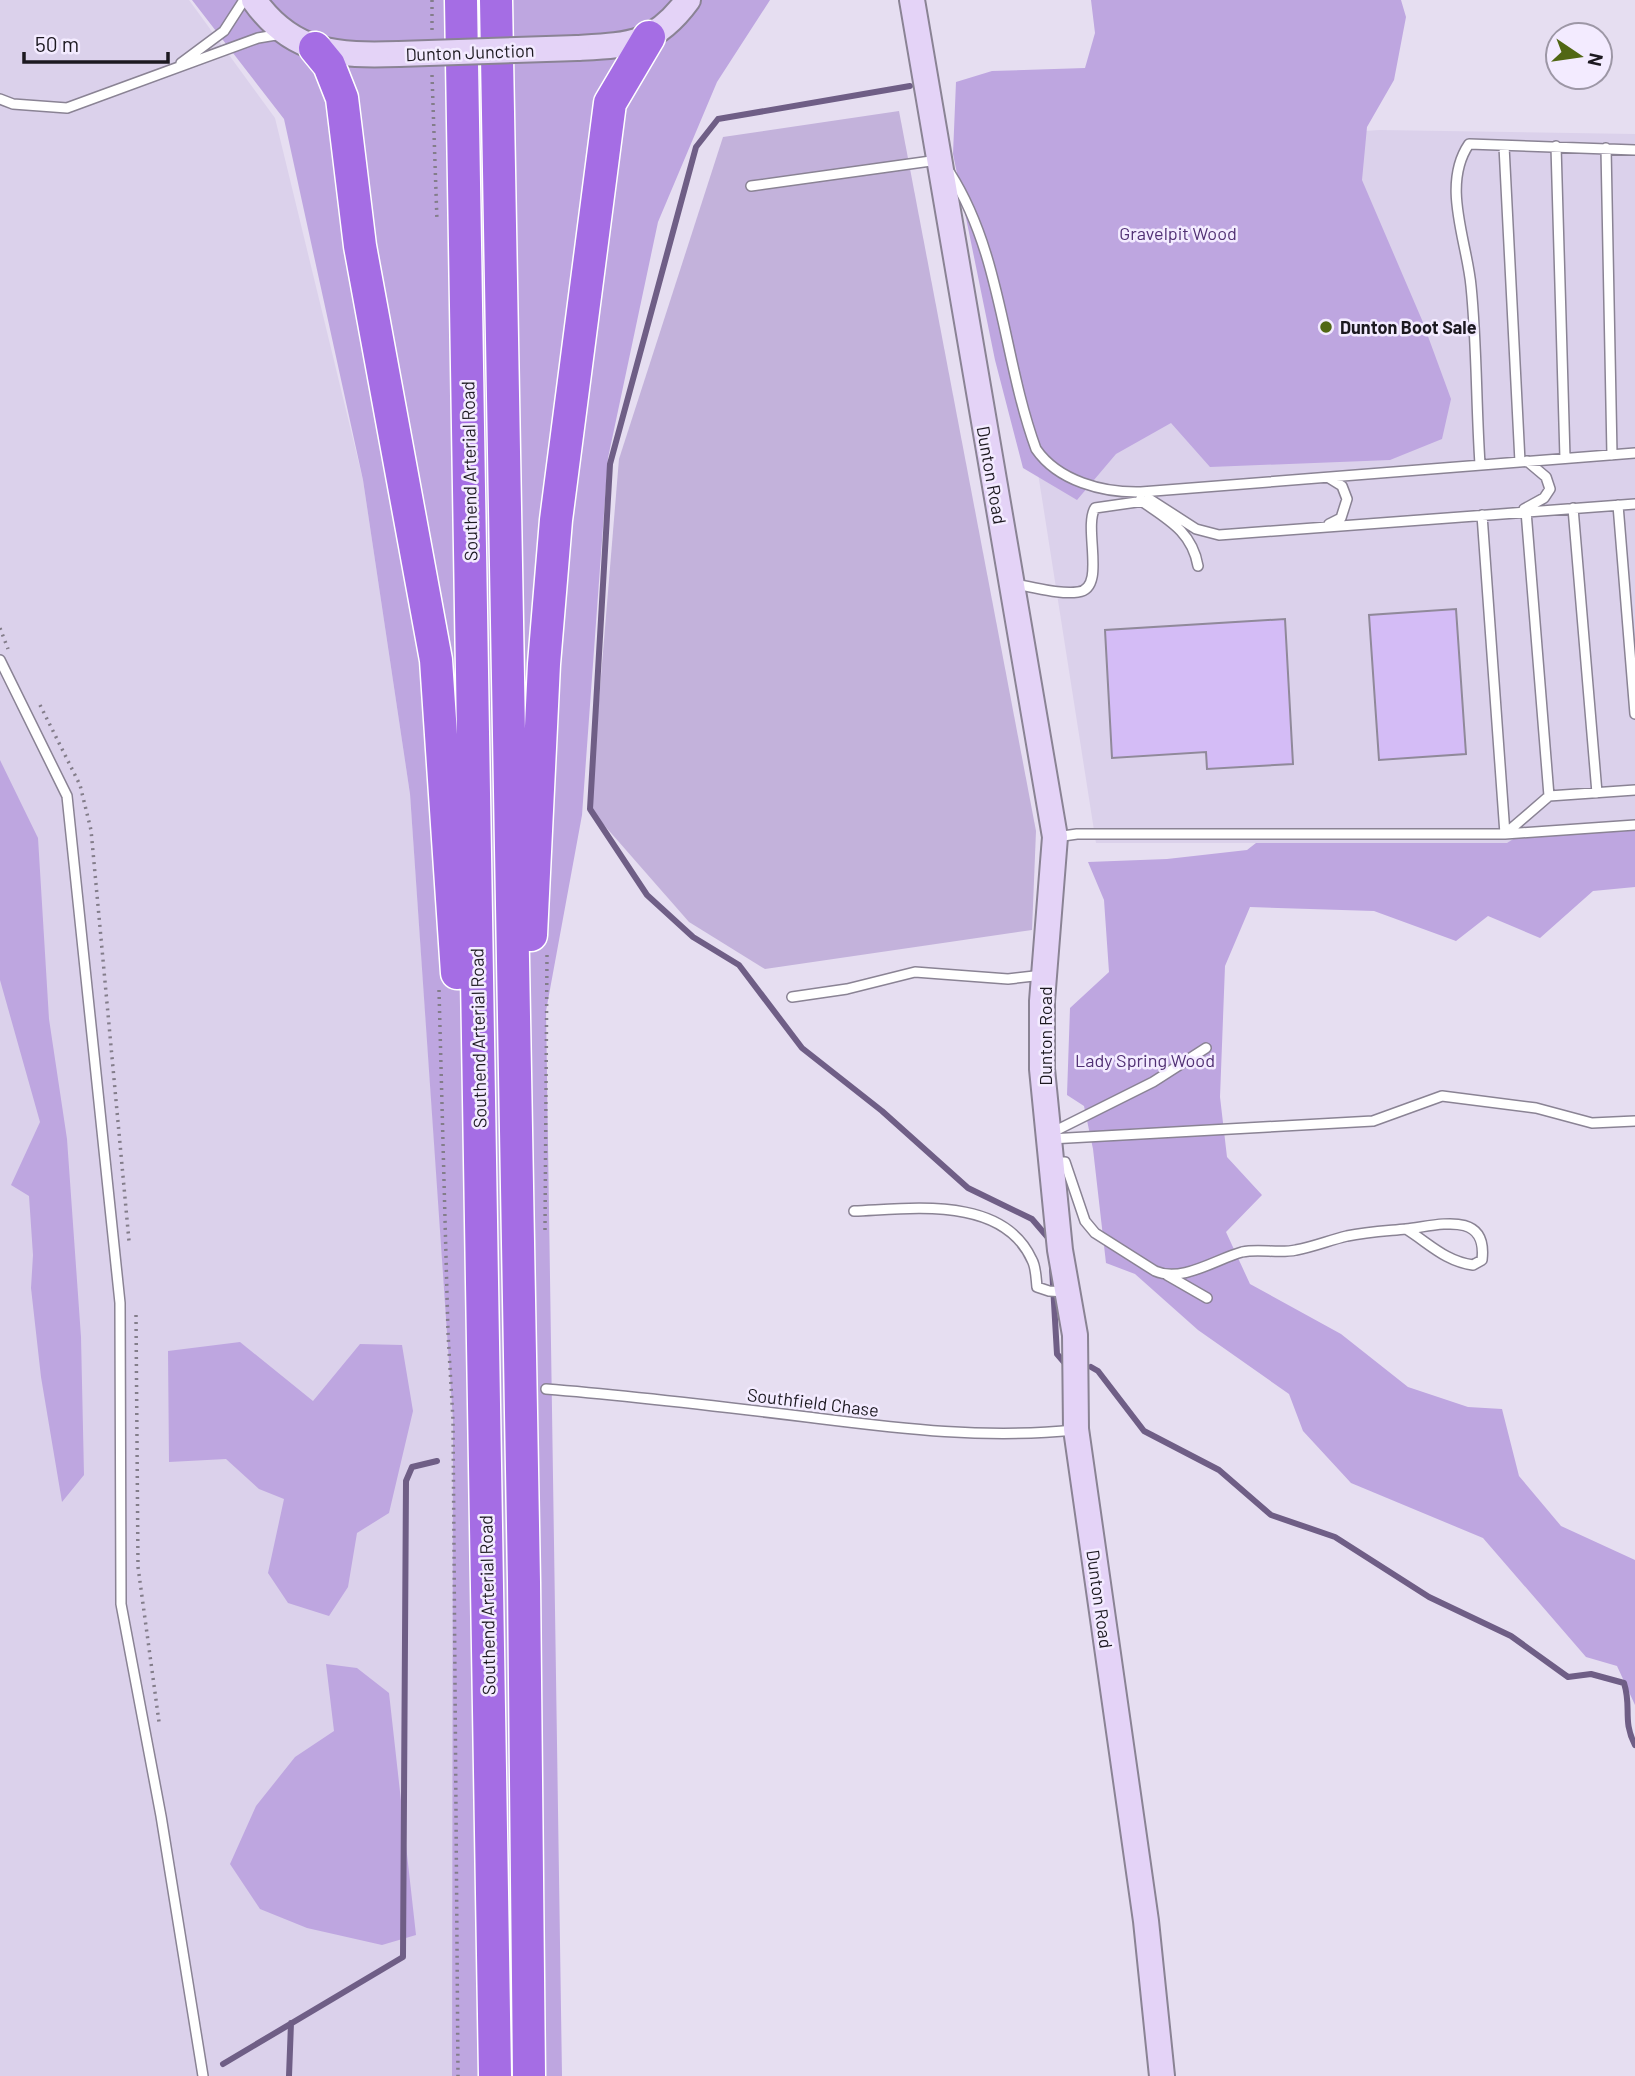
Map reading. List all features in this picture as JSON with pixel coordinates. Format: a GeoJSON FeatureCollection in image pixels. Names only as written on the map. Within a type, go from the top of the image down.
{"type":"FeatureCollection","features":[{"type":"Feature","properties":{"kind":"highway","name":"Southend Arterial Road"},"geometry":{"type":"LineString","coordinates":[[461,0],[495,2076]]}},
{"type":"Feature","properties":{"kind":"highway","name":"Southend Arterial Road"},"geometry":{"type":"LineString","coordinates":[[496,0],[533,1389],[529,2076]]}},
{"type":"Feature","properties":{"kind":"highway"},"geometry":{"type":"LineString","coordinates":[[533,1389],[531,950],[544,664],[556,520],[610,103],[649,37]]}},
{"type":"Feature","properties":{"kind":"highway"},"geometry":{"type":"LineString","coordinates":[[315,48],[329,65],[342,98],[360,246],[436,660],[459,1000],[482,1274]]}},
{"type":"Feature","properties":{"kind":"street","name":"Dunton Junction"},"geometry":{"type":"LineString","coordinates":[[254,0],[284,34],[315,48],[352,55],[617,46],[649,37],[671,23],[688,0]]}},
{"type":"Feature","properties":{"kind":"street","name":"Dunton Road"},"geometry":{"type":"LineString","coordinates":[[912,0],[1055,837],[1044,975],[1042,1069],[1075,1335],[1076,1429],[1146,1921],[1162,2076]]}},
{"type":"Feature","properties":{"kind":"lane"},"geometry":{"type":"LineString","coordinates":[[174,68],[224,30],[244,0]]}},
{"type":"Feature","properties":{"kind":"lane"},"geometry":{"type":"LineString","coordinates":[[0,99],[13,104],[67,108],[258,38],[284,34]]}},
{"type":"Feature","properties":{"kind":"lane"},"geometry":{"type":"LineString","coordinates":[[1480,464],[1471,285],[1458,213],[1459,159],[1469,145],[1635,150]]}},
{"type":"Feature","properties":{"kind":"lane"},"geometry":{"type":"LineString","coordinates":[[1504,146],[1524,461]]}},
{"type":"Feature","properties":{"kind":"lane"},"geometry":{"type":"LineString","coordinates":[[1556,146],[1565,458]]}},
{"type":"Feature","properties":{"kind":"lane"},"geometry":{"type":"LineString","coordinates":[[1606,148],[1612,455]]}},
{"type":"Feature","properties":{"kind":"lane"},"geometry":{"type":"LineString","coordinates":[[751,186],[938,159],[965,197],[972,215],[1036,449],[1055,470],[1092,486],[1131,493],[1635,453]]}},
{"type":"Feature","properties":{"kind":"lane"},"geometry":{"type":"LineString","coordinates":[[1516,512],[1545,498],[1550,489],[1546,477],[1524,461]]}},
{"type":"Feature","properties":{"kind":"lane"},"geometry":{"type":"LineString","coordinates":[[1321,527],[1341,517],[1347,499],[1342,486],[1327,477]]}},
{"type":"Feature","properties":{"kind":"lane"},"geometry":{"type":"LineString","coordinates":[[1140,500],[1177,526],[1190,539],[1198,566]]}},
{"type":"Feature","properties":{"kind":"lane"},"geometry":{"type":"LineString","coordinates":[[1011,583],[1077,593],[1085,590],[1094,576],[1090,523],[1093,512],[1100,505],[1140,500],[1156,502],[1196,529],[1219,535],[1635,504]]}},
{"type":"Feature","properties":{"kind":"lane"},"geometry":{"type":"LineString","coordinates":[[1618,505],[1635,714]]}},
{"type":"Feature","properties":{"kind":"lane"},"geometry":{"type":"LineString","coordinates":[[1573,508],[1597,793]]}},
{"type":"Feature","properties":{"kind":"lane"},"geometry":{"type":"LineString","coordinates":[[1526,511],[1549,796]]}},
{"type":"Feature","properties":{"kind":"lane"},"geometry":{"type":"LineString","coordinates":[[1482,515],[1505,834]]}},
{"type":"Feature","properties":{"kind":"lane"},"geometry":{"type":"LineString","coordinates":[[0,660],[67,796],[120,1303],[121,1604],[161,1816],[203,2076]]}},
{"type":"Feature","properties":{"kind":"lane"},"geometry":{"type":"LineString","coordinates":[[1505,834],[1549,796],[1635,790]]}},
{"type":"Feature","properties":{"kind":"lane"},"geometry":{"type":"LineString","coordinates":[[1055,837],[1077,834],[1505,834],[1635,825]]}},
{"type":"Feature","properties":{"kind":"lane"},"geometry":{"type":"LineString","coordinates":[[792,997],[847,989],[915,972],[1008,979],[1044,975]]}},
{"type":"Feature","properties":{"kind":"lane"},"geometry":{"type":"LineString","coordinates":[[1050,1145],[1206,1048]]}},
{"type":"Feature","properties":{"kind":"lane"},"geometry":{"type":"LineString","coordinates":[[1050,1145],[1373,1121],[1442,1096],[1536,1108],[1592,1123],[1635,1121]]}},
{"type":"Feature","properties":{"kind":"lane"},"geometry":{"type":"LineString","coordinates":[[1050,1145],[1065,1162],[1085,1221],[1095,1233],[1155,1271],[1207,1298]]}},
{"type":"Feature","properties":{"kind":"lane"},"geometry":{"type":"LineString","coordinates":[[854,1211],[949,1207],[969,1212],[1014,1233],[1033,1261],[1037,1287],[1049,1292],[1068,1292]]}},
{"type":"Feature","properties":{"kind":"lane"},"geometry":{"type":"LineString","coordinates":[[1165,1275],[1188,1272],[1244,1252],[1292,1251],[1345,1236],[1437,1223],[1458,1223],[1473,1230],[1481,1239],[1482,1260],[1473,1265],[1454,1261],[1439,1254],[1406,1229]]}},
{"type":"Feature","properties":{"kind":"lane","name":"Southfield Chase"},"geometry":{"type":"LineString","coordinates":[[533,1389],[643,1396],[944,1433],[1025,1435],[1076,1429]]}},
{"type":"Feature","properties":{"kind":"path"},"geometry":{"type":"LineString","coordinates":[[545,1235],[548,944]]}},
{"type":"Feature","properties":{"kind":"path"},"geometry":{"type":"LineString","coordinates":[[439,987],[448,1333],[453,1420],[458,2076]]}},
{"type":"Feature","properties":{"kind":"shaded area"},"geometry":{"type":"Polygon","coordinates":[[[0,0],[189,0],[275,118],[363,480],[410,794],[453,1409],[454,2076],[0,2076],[0,0]]]}},
{"type":"Feature","properties":{"kind":"shaded area"},"geometry":{"type":"Polygon","coordinates":[[[899,111],[1036,831],[1032,930],[765,969],[689,922],[590,809],[619,459],[723,137],[899,111]]]}},
{"type":"Feature","properties":{"kind":"shaded area","name":"Dunton Boot Sale"},"geometry":{"type":"Polygon","coordinates":[[[1380,130],[1635,134],[1635,843],[1096,843],[988,154],[1380,130]]]}},
{"type":"Feature","properties":{"kind":"green space"},"geometry":{"type":"Polygon","coordinates":[[[192,0],[770,0],[717,82],[658,222],[608,458],[582,815],[546,1011],[562,2076],[452,2076],[453,1420],[410,794],[363,480],[284,119],[192,0]]]}},
{"type":"Feature","properties":{"kind":"green space","name":"Gravelpit Wood"},"geometry":{"type":"Polygon","coordinates":[[[1091,0],[1401,0],[1406,17],[1394,80],[1367,127],[1362,180],[1422,320],[1451,399],[1442,439],[1390,460],[1210,467],[1171,423],[1116,454],[1077,500],[1023,468],[995,360],[953,154],[956,82],[992,71],[1085,68],[1095,33],[1091,0]]]}},
{"type":"Feature","properties":{"kind":"green space"},"geometry":{"type":"Polygon","coordinates":[[[0,760],[38,838],[49,1019],[67,1139],[81,1337],[84,1475],[62,1502],[41,1377],[31,1288],[33,1255],[29,1196],[11,1185],[40,1122],[0,980],[0,760]]]}},
{"type":"Feature","properties":{"kind":"green space","name":"Lady Spring Wood"},"geometry":{"type":"Polygon","coordinates":[[[1635,826],[1635,887],[1593,891],[1540,938],[1488,916],[1456,941],[1374,911],[1250,907],[1225,966],[1220,1097],[1227,1157],[1262,1195],[1226,1232],[1250,1284],[1341,1334],[1408,1387],[1468,1407],[1502,1409],[1519,1476],[1561,1526],[1635,1560],[1635,1705],[1617,1666],[1586,1657],[1483,1538],[1351,1483],[1303,1431],[1289,1394],[1198,1330],[1135,1274],[1106,1263],[1093,1149],[1084,1106],[1067,1095],[1070,1008],[1109,972],[1104,900],[1088,862],[1167,859],[1247,850],[1256,843],[1507,843],[1523,833],[1635,826]]]}},
{"type":"Feature","properties":{"kind":"green space"},"geometry":{"type":"Polygon","coordinates":[[[240,1342],[313,1401],[360,1344],[402,1345],[413,1411],[389,1513],[357,1533],[348,1587],[329,1616],[288,1603],[268,1573],[284,1499],[259,1489],[226,1459],[169,1462],[168,1351],[240,1342]]]}},
{"type":"Feature","properties":{"kind":"green space"},"geometry":{"type":"Polygon","coordinates":[[[326,1664],[357,1668],[389,1693],[416,1935],[382,1945],[307,1928],[260,1909],[230,1864],[256,1806],[295,1757],[334,1731],[326,1664]]]}},
{"type":"Feature","properties":{"kind":"building"},"geometry":{"type":"Polygon","coordinates":[[[1456,609],[1466,754],[1379,760],[1369,615],[1456,609]]]}},
{"type":"Feature","properties":{"kind":"building"},"geometry":{"type":"Polygon","coordinates":[[[1285,619],[1293,764],[1207,769],[1206,752],[1112,758],[1105,630],[1285,619]]]}},
{"type":"Feature","properties":{"kind":"waterway"},"geometry":{"type":"LineString","coordinates":[[910,86],[718,119],[696,147],[610,464],[590,809],[647,895],[693,937],[739,965],[802,1048],[882,1111],[968,1188],[1032,1219],[1050,1240]]}},
{"type":"Feature","properties":{"kind":"waterway"},"geometry":{"type":"LineString","coordinates":[[1052,1268],[1057,1354],[1069,1368]]}},
{"type":"Feature","properties":{"kind":"waterway"},"geometry":{"type":"LineString","coordinates":[[1091,1367],[1098,1371],[1144,1431],[1219,1470],[1271,1515],[1335,1537],[1429,1597],[1511,1636],[1568,1677],[1591,1674],[1624,1683],[1629,1728],[1635,1745]]}},
{"type":"Feature","properties":{"kind":"waterway"},"geometry":{"type":"LineString","coordinates":[[223,2064],[403,1957],[406,1481],[412,1467],[437,1461]]}},
{"type":"Feature","properties":{"kind":"waterway"},"geometry":{"type":"LineString","coordinates":[[289,2076],[291,2023]]}},
{"type":"Feature","properties":{"kind":"place","name":"Dunton Boot Sale"},"geometry":{"type":"Point","coordinates":[1326,327]}}]}
